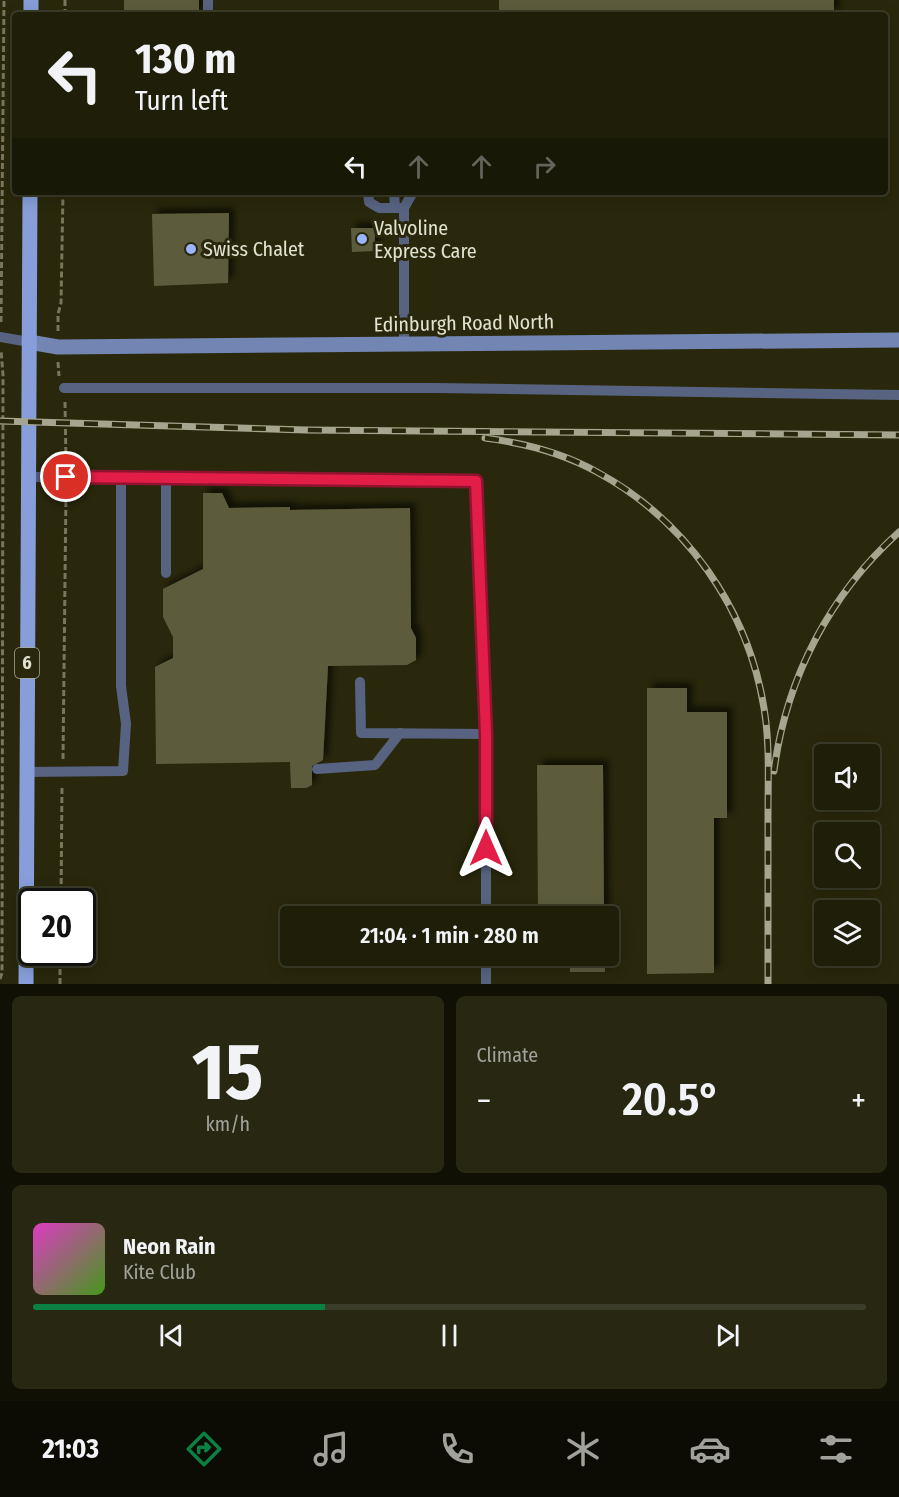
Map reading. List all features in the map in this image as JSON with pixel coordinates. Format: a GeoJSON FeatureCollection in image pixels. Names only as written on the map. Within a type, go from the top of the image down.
{"type":"FeatureCollection","features":[{"type":"Feature","properties":{"kind":"main road","name":"6"},"geometry":{"type":"LineString","coordinates":[[26,984],[30,195]]}},
{"type":"Feature","properties":{"kind":"main road","name":"Edinburgh Road North"},"geometry":{"type":"LineString","coordinates":[[29,342],[58,347],[899,340]]}},
{"type":"Feature","properties":{"kind":"lane"},"geometry":{"type":"LineString","coordinates":[[368,195],[369,202],[379,208],[399,208],[410,195]]}},
{"type":"Feature","properties":{"kind":"lane"},"geometry":{"type":"LineString","coordinates":[[395,195],[399,208],[404,344]]}},
{"type":"Feature","properties":{"kind":"lane"},"geometry":{"type":"LineString","coordinates":[[0,337],[29,342]]}},
{"type":"Feature","properties":{"kind":"lane"},"geometry":{"type":"LineString","coordinates":[[64,388],[437,388],[899,395]]}},
{"type":"Feature","properties":{"kind":"lane"},"geometry":{"type":"LineString","coordinates":[[28,477],[476,481],[486,734],[486,906]]}},
{"type":"Feature","properties":{"kind":"lane"},"geometry":{"type":"LineString","coordinates":[[27,772],[123,771],[126,724],[121,686],[121,477]]}},
{"type":"Feature","properties":{"kind":"lane"},"geometry":{"type":"LineString","coordinates":[[166,478],[166,573]]}},
{"type":"Feature","properties":{"kind":"lane"},"geometry":{"type":"LineString","coordinates":[[360,682],[361,733],[486,734]]}},
{"type":"Feature","properties":{"kind":"lane"},"geometry":{"type":"LineString","coordinates":[[317,769],[375,765],[400,734]]}},
{"type":"Feature","properties":{"kind":"lane"},"geometry":{"type":"LineString","coordinates":[[486,966],[486,984]]}},
{"type":"Feature","properties":{"kind":"path"},"geometry":{"type":"LineString","coordinates":[[1,309],[4,0]]}},
{"type":"Feature","properties":{"kind":"path"},"geometry":{"type":"LineString","coordinates":[[58,314],[61,303],[63,195]]}},
{"type":"Feature","properties":{"kind":"path"},"geometry":{"type":"LineString","coordinates":[[0,979],[2,973],[3,387],[1,363]]}},
{"type":"Feature","properties":{"kind":"path"},"geometry":{"type":"LineString","coordinates":[[58,374],[64,388],[66,477],[61,888]]}},
{"type":"Feature","properties":{"kind":"path"},"geometry":{"type":"LineString","coordinates":[[60,966],[60,984]]}},
{"type":"Feature","properties":{"kind":"building"},"geometry":{"type":"Polygon","coordinates":[[[124,0],[199,0],[199,12],[124,12],[124,0]]]}},
{"type":"Feature","properties":{"kind":"building"},"geometry":{"type":"Polygon","coordinates":[[[499,0],[834,0],[834,12],[499,12],[499,0]]]}},
{"type":"Feature","properties":{"kind":"building","name":"Swiss Chalet"},"geometry":{"type":"Polygon","coordinates":[[[229,213],[228,283],[154,286],[152,214],[229,213]]]}},
{"type":"Feature","properties":{"kind":"building"},"geometry":{"type":"Polygon","coordinates":[[[351,228],[375,228],[375,251],[352,252],[351,228]]]}},
{"type":"Feature","properties":{"kind":"building"},"geometry":{"type":"Polygon","coordinates":[[[203,493],[222,493],[229,508],[290,507],[290,510],[410,508],[411,628],[416,638],[416,660],[407,665],[328,666],[323,760],[312,766],[312,785],[306,788],[291,788],[290,762],[156,764],[155,667],[173,658],[173,637],[163,617],[163,589],[203,569],[203,493]]]}},
{"type":"Feature","properties":{"kind":"building"},"geometry":{"type":"Polygon","coordinates":[[[647,688],[687,688],[687,712],[727,712],[727,818],[714,818],[714,973],[647,974],[647,688]]]}},
{"type":"Feature","properties":{"kind":"building"},"geometry":{"type":"Polygon","coordinates":[[[537,765],[603,765],[604,906],[538,906],[537,765]]]}},
{"type":"Feature","properties":{"kind":"building"},"geometry":{"type":"Polygon","coordinates":[[[570,966],[605,966],[605,972],[570,972],[570,966]]]}},
{"type":"Feature","properties":{"kind":"railway"},"geometry":{"type":"LineString","coordinates":[[0,421],[306,430],[899,435]]}},
{"type":"Feature","properties":{"kind":"railway"},"geometry":{"type":"LineString","coordinates":[[485,438],[557,454],[584,465],[629,492],[658,515],[685,542],[708,571],[728,602],[744,636],[756,671],[766,722],[768,984]]}},
{"type":"Feature","properties":{"kind":"railway"},"geometry":{"type":"LineString","coordinates":[[774,771],[789,703],[815,640],[832,610],[852,582],[899,532]]}},
{"type":"Feature","properties":{"kind":"place","name":"Valvoline Express Care"},"geometry":{"type":"Point","coordinates":[362,239]}},
{"type":"Feature","properties":{"kind":"place","name":"Swiss Chalet"},"geometry":{"type":"Point","coordinates":[191,249]}},
{"type":"Feature","properties":{"kind":"route"},"geometry":{"type":"LineString","coordinates":[[66,477],[476,481],[486,734],[486,848]]}}]}
